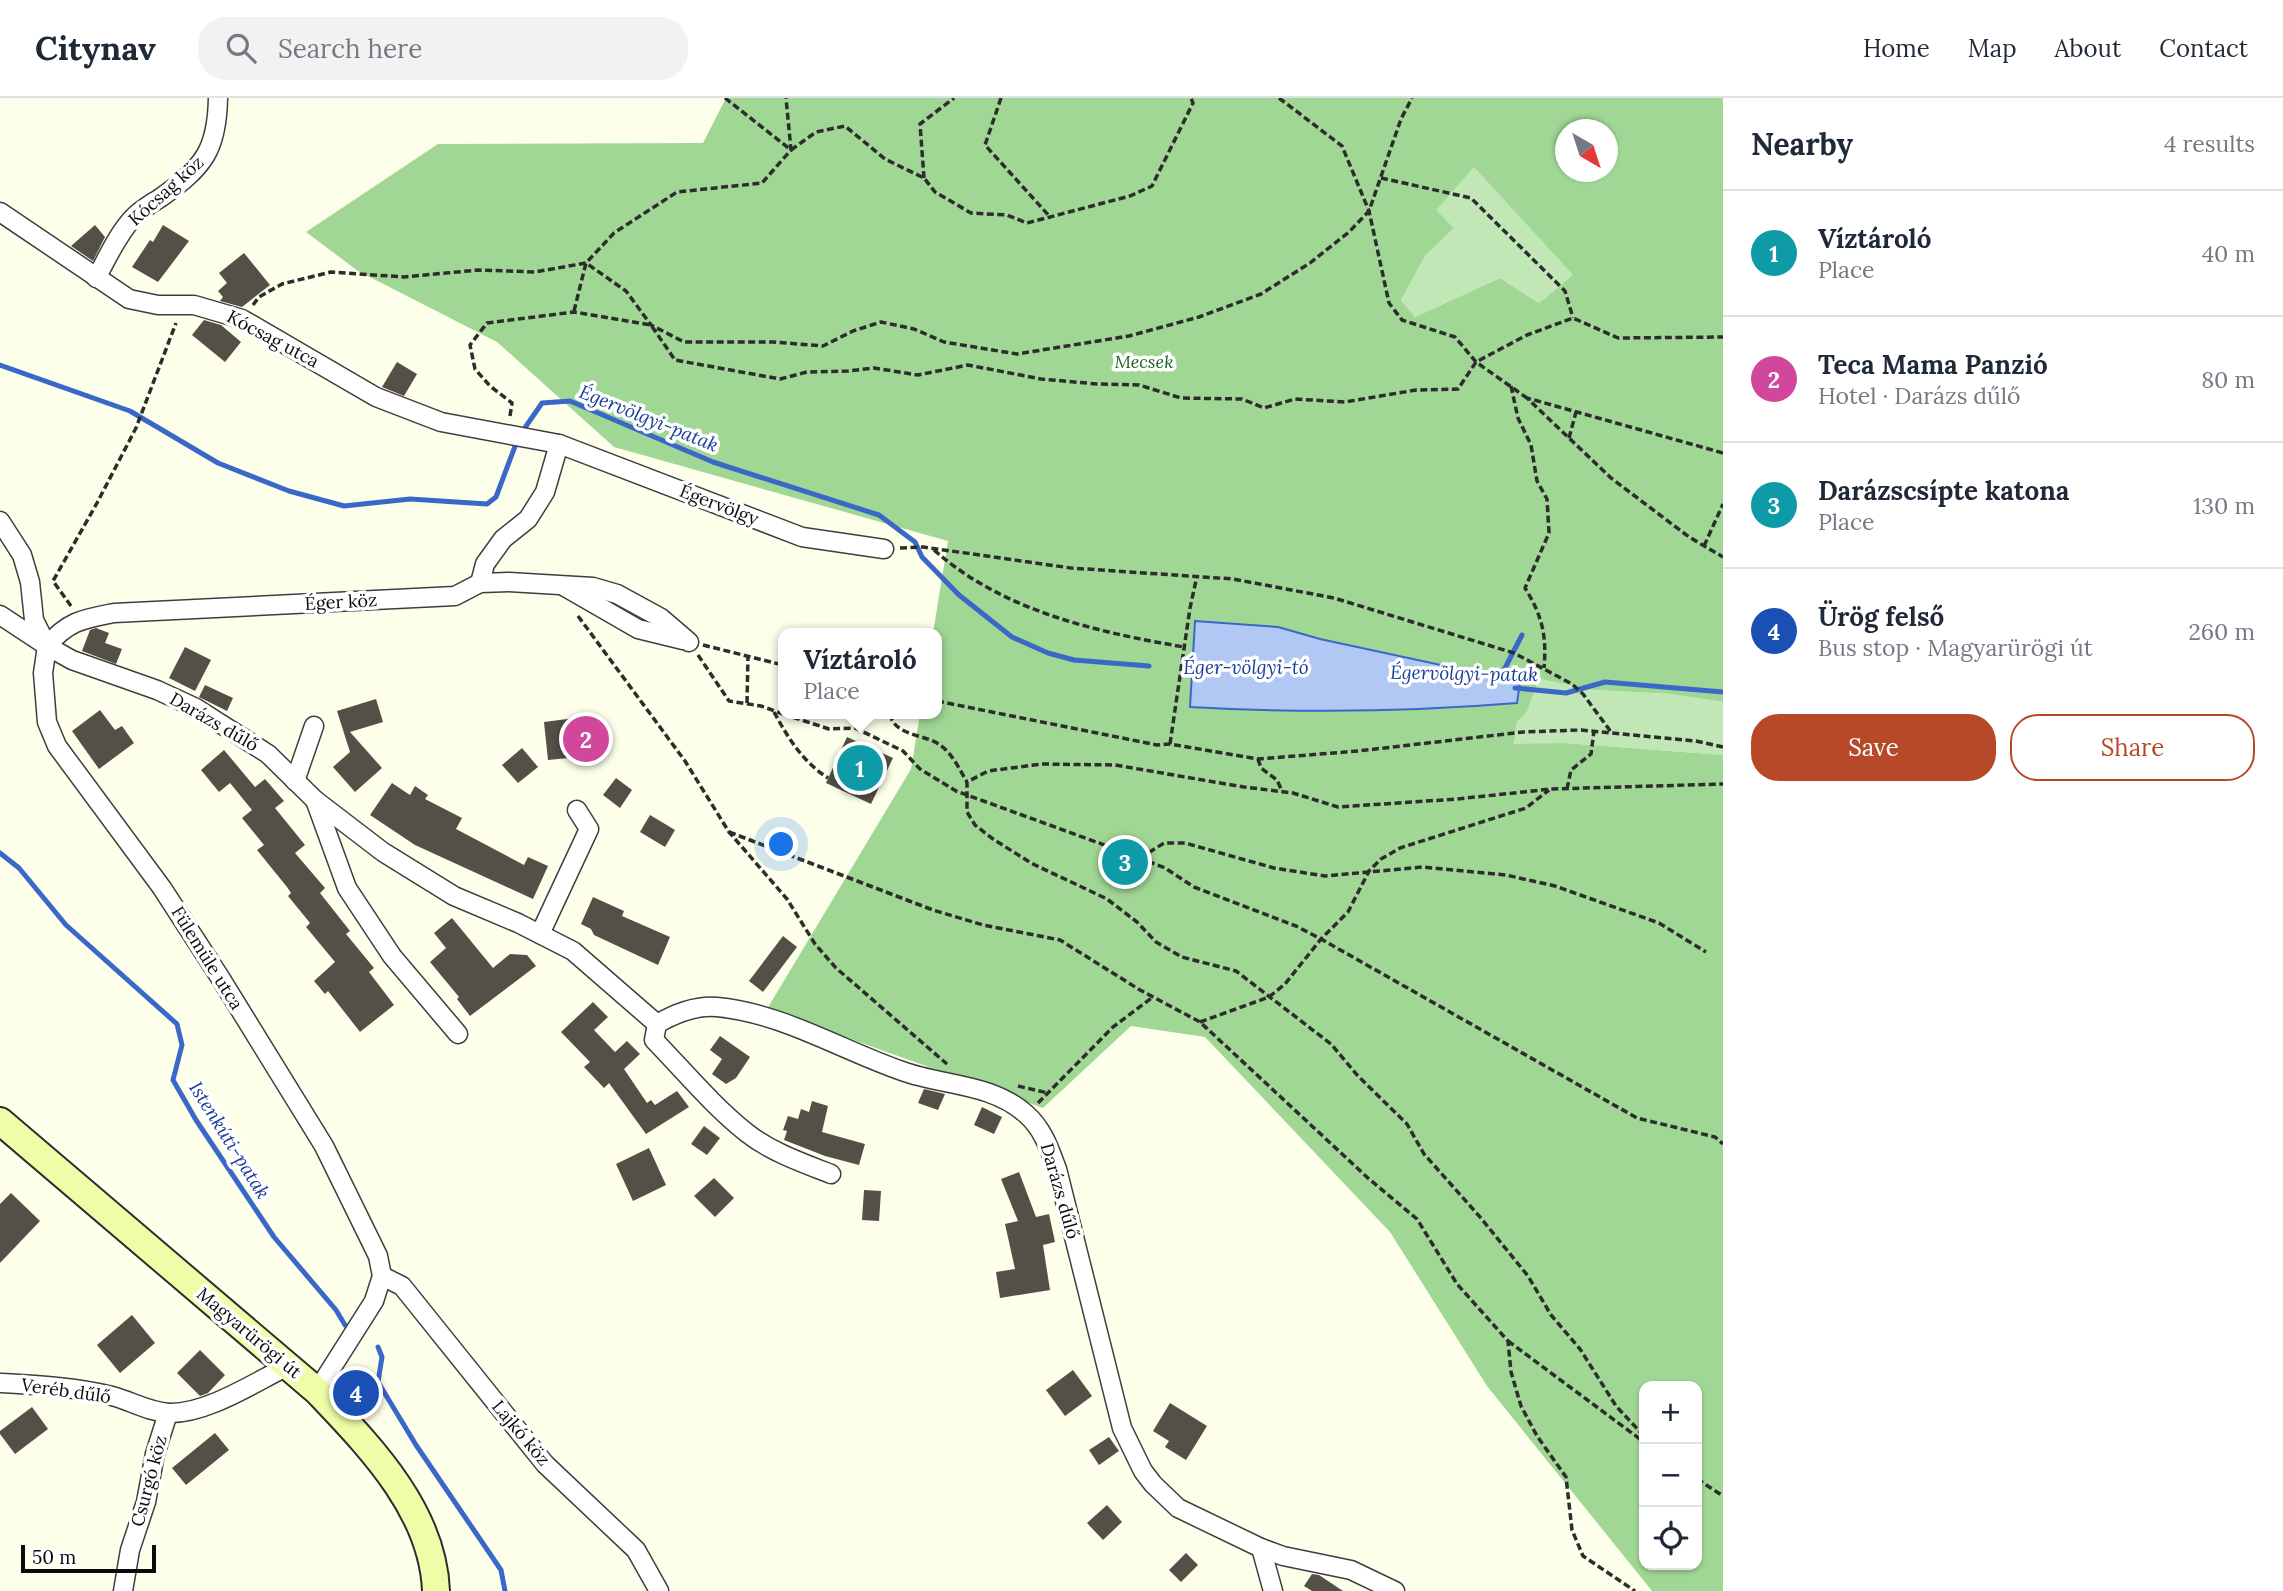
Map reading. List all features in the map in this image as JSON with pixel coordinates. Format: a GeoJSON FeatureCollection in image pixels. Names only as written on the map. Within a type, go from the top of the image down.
{"type":"FeatureCollection","features":[{"type":"Feature","properties":{"kind":"main road","name":"Magyarürögi út"},"geometry":{"type":"LineString","coordinates":[[0,1121],[317,1391],[364,1441],[406,1497],[428,1545],[436,1591]]}},
{"type":"Feature","properties":{"kind":"street","name":"Kócsag köz"},"geometry":{"type":"LineString","coordinates":[[96,278],[134,216],[191,173],[206,156],[215,136],[218,98]]}},
{"type":"Feature","properties":{"kind":"street","name":"Kócsag utca"},"geometry":{"type":"LineString","coordinates":[[0,212],[129,299],[158,304],[194,304],[218,310],[242,319],[376,397],[441,422],[559,444]]}},
{"type":"Feature","properties":{"kind":"street","name":"Égervölgy"},"geometry":{"type":"LineString","coordinates":[[559,444],[802,537],[884,550]]}},
{"type":"Feature","properties":{"kind":"street"},"geometry":{"type":"LineString","coordinates":[[559,444],[545,492],[528,519],[503,538],[485,564],[480,583],[593,587],[617,594],[661,618],[689,642]]}},
{"type":"Feature","properties":{"kind":"street","name":"Fülemüle utca"},"geometry":{"type":"LineString","coordinates":[[0,521],[22,555],[30,582],[34,620],[47,646],[43,673],[47,722],[57,746],[162,888],[222,979],[324,1146],[378,1256],[382,1276]]}},
{"type":"Feature","properties":{"kind":"street","name":"Éger köz"},"geometry":{"type":"LineString","coordinates":[[47,646],[60,630],[80,620],[114,614],[455,596],[480,583]]}},
{"type":"Feature","properties":{"kind":"street","name":"Darázs dűlő"},"geometry":{"type":"LineString","coordinates":[[0,615],[72,660],[157,690],[196,708],[268,754],[315,800],[383,852],[454,896],[573,951],[657,1024],[678,1012],[714,1006],[768,1017],[904,1072],[979,1089],[1025,1114],[1046,1138],[1057,1169],[1122,1428],[1134,1456],[1153,1484],[1178,1508],[1261,1548],[1283,1556],[1351,1570],[1395,1591]]}},
{"type":"Feature","properties":{"kind":"street"},"geometry":{"type":"LineString","coordinates":[[295,781],[314,726]]}},
{"type":"Feature","properties":{"kind":"street","name":"Darázs dűlő"},"geometry":{"type":"LineString","coordinates":[[315,800],[347,888],[392,956],[458,1034]]}},
{"type":"Feature","properties":{"kind":"street"},"geometry":{"type":"LineString","coordinates":[[540,934],[589,829],[577,810]]}},
{"type":"Feature","properties":{"kind":"street"},"geometry":{"type":"LineString","coordinates":[[657,1024],[654,1040],[748,1134],[794,1160],[831,1174]]}},
{"type":"Feature","properties":{"kind":"street"},"geometry":{"type":"LineString","coordinates":[[317,1391],[374,1301],[382,1276]]}},
{"type":"Feature","properties":{"kind":"street","name":"Lajkó köz"},"geometry":{"type":"LineString","coordinates":[[382,1276],[401,1286],[545,1464],[636,1550],[659,1591]]}},
{"type":"Feature","properties":{"kind":"street","name":"Veréb dűlő"},"geometry":{"type":"LineString","coordinates":[[0,1383],[75,1389],[113,1396],[168,1413],[211,1404],[288,1366]]}},
{"type":"Feature","properties":{"kind":"street","name":"Csurgó köz"},"geometry":{"type":"LineString","coordinates":[[123,1591],[130,1550],[146,1503],[155,1454],[168,1413]]}},
{"type":"Feature","properties":{"kind":"street"},"geometry":{"type":"LineString","coordinates":[[1261,1548],[1273,1591]]}},
{"type":"Feature","properties":{"kind":"path"},"geometry":{"type":"LineString","coordinates":[[724,98],[791,150]]}},
{"type":"Feature","properties":{"kind":"path"},"geometry":{"type":"LineString","coordinates":[[786,98],[791,150]]}},
{"type":"Feature","properties":{"kind":"path"},"geometry":{"type":"LineString","coordinates":[[924,178],[920,124],[954,98]]}},
{"type":"Feature","properties":{"kind":"path"},"geometry":{"type":"LineString","coordinates":[[1001,98],[985,145],[1051,218]]}},
{"type":"Feature","properties":{"kind":"path"},"geometry":{"type":"LineString","coordinates":[[574,312],[586,263],[614,233],[677,192],[762,183],[791,150],[816,132],[845,126],[885,159],[924,178],[935,192],[971,213],[1007,215],[1027,223],[1130,196],[1152,186],[1193,103],[1191,98]]}},
{"type":"Feature","properties":{"kind":"path"},"geometry":{"type":"LineString","coordinates":[[1279,98],[1342,146],[1370,211],[1389,303],[1402,320],[1455,337],[1476,362],[1527,398],[1611,478],[1723,557]]}},
{"type":"Feature","properties":{"kind":"path"},"geometry":{"type":"LineString","coordinates":[[515,436],[512,403],[490,386],[475,369],[470,345],[487,323],[574,312],[651,325],[684,342],[761,342],[823,346],[853,331],[881,322],[914,329],[944,342],[1017,354],[1129,336],[1199,317],[1261,294],[1310,263],[1349,232],[1370,211],[1401,118],[1412,98]]}},
{"type":"Feature","properties":{"kind":"path"},"geometry":{"type":"LineString","coordinates":[[1381,177],[1471,198],[1565,291],[1573,318]]}},
{"type":"Feature","properties":{"kind":"path"},"geometry":{"type":"LineString","coordinates":[[242,319],[259,297],[282,284],[331,272],[404,277],[478,270],[535,272],[586,263],[626,291],[675,360],[780,379],[807,372],[874,368],[918,375],[968,365],[1041,379],[1139,385],[1181,398],[1242,399],[1264,408],[1295,399],[1345,402],[1416,390],[1458,389],[1476,362],[1527,335],[1573,318],[1618,338],[1723,337]]}},
{"type":"Feature","properties":{"kind":"path"},"geometry":{"type":"LineString","coordinates":[[80,620],[53,581],[136,428],[183,305]]}},
{"type":"Feature","properties":{"kind":"path"},"geometry":{"type":"LineString","coordinates":[[1511,386],[1518,418],[1531,445],[1537,481],[1547,499],[1549,533],[1525,588],[1537,607],[1546,643],[1544,668]]}},
{"type":"Feature","properties":{"kind":"path"},"geometry":{"type":"LineString","coordinates":[[1527,398],[1723,453]]}},
{"type":"Feature","properties":{"kind":"path"},"geometry":{"type":"LineString","coordinates":[[1569,438],[1576,411]]}},
{"type":"Feature","properties":{"kind":"path"},"geometry":{"type":"LineString","coordinates":[[1704,546],[1723,504]]}},
{"type":"Feature","properties":{"kind":"path"},"geometry":{"type":"LineString","coordinates":[[910,547],[1072,568],[1233,579],[1334,598],[1514,653],[1572,684],[1583,694],[1611,732]]}},
{"type":"Feature","properties":{"kind":"path"},"geometry":{"type":"LineString","coordinates":[[932,549],[1009,600],[1051,616],[1129,638],[1184,648]]}},
{"type":"Feature","properties":{"kind":"path"},"geometry":{"type":"LineString","coordinates":[[1170,744],[1197,576]]}},
{"type":"Feature","properties":{"kind":"path"},"geometry":{"type":"LineString","coordinates":[[689,642],[778,664]]}},
{"type":"Feature","properties":{"kind":"path"},"geometry":{"type":"LineString","coordinates":[[689,642],[729,701],[778,712]]}},
{"type":"Feature","properties":{"kind":"path"},"geometry":{"type":"LineString","coordinates":[[606,653],[685,761],[729,832],[787,899],[815,944],[836,968],[934,1052]]}},
{"type":"Feature","properties":{"kind":"path"},"geometry":{"type":"LineString","coordinates":[[747,704],[748,656]]}},
{"type":"Feature","properties":{"kind":"path"},"geometry":{"type":"LineString","coordinates":[[942,702],[1157,745],[1170,744],[1258,760],[1523,732],[1611,732],[1696,741],[1723,747]]}},
{"type":"Feature","properties":{"kind":"path"},"geometry":{"type":"LineString","coordinates":[[773,710],[789,740],[815,769],[828,778]]}},
{"type":"Feature","properties":{"kind":"path"},"geometry":{"type":"LineString","coordinates":[[798,719],[829,729],[855,728],[903,751],[920,769],[966,795],[1140,858],[1165,869],[1194,887],[1296,926],[1637,1118],[1715,1138],[1723,1144]]}},
{"type":"Feature","properties":{"kind":"path"},"geometry":{"type":"LineString","coordinates":[[891,719],[902,730],[932,740],[943,747],[967,782],[967,813],[975,825],[993,839],[1031,863],[1107,899],[1137,922],[1156,942],[1182,957],[1236,971],[1331,1044],[1358,1076],[1407,1124],[1424,1154],[1528,1276],[1550,1315],[1580,1349],[1616,1406],[1639,1431]]}},
{"type":"Feature","properties":{"kind":"path"},"geometry":{"type":"LineString","coordinates":[[1567,789],[1571,770],[1591,754],[1594,731]]}},
{"type":"Feature","properties":{"kind":"path"},"geometry":{"type":"LineString","coordinates":[[1258,760],[1261,768],[1278,780],[1282,791]]}},
{"type":"Feature","properties":{"kind":"path"},"geometry":{"type":"LineString","coordinates":[[967,782],[988,771],[1042,764],[1115,765],[1293,793],[1338,807],[1551,789],[1723,784]]}},
{"type":"Feature","properties":{"kind":"path"},"geometry":{"type":"LineString","coordinates":[[1200,1022],[1269,997],[1284,984],[1321,939],[1348,912],[1369,871],[1381,859],[1400,848],[1526,808],[1551,789]]}},
{"type":"Feature","properties":{"kind":"path"},"geometry":{"type":"LineString","coordinates":[[729,832],[933,910],[983,925],[1060,940],[1153,997],[1200,1022],[1369,1179],[1417,1219],[1457,1284],[1508,1341],[1639,1439]]}},
{"type":"Feature","properties":{"kind":"path"},"geometry":{"type":"LineString","coordinates":[[1140,858],[1164,843],[1185,843],[1274,868],[1325,876],[1423,867],[1506,875],[1555,886],[1660,923],[1706,952]]}},
{"type":"Feature","properties":{"kind":"path"},"geometry":{"type":"LineString","coordinates":[[1049,1093],[1113,1027],[1153,997]]}},
{"type":"Feature","properties":{"kind":"path"},"geometry":{"type":"LineString","coordinates":[[1508,1341],[1511,1372],[1521,1406],[1537,1436],[1566,1477],[1572,1530],[1583,1556],[1635,1591]]}},
{"type":"Feature","properties":{"kind":"path"},"geometry":{"type":"LineString","coordinates":[[1702,1482],[1723,1496]]}},
{"type":"Feature","properties":{"kind":"green space","name":"Mecsek"},"geometry":{"type":"Polygon","coordinates":[[[726,98],[1723,98],[1723,702],[1670,694],[1595,690],[1539,679],[1527,712],[1517,722],[1514,744],[1564,743],[1723,755],[1723,1591],[1652,1591],[1487,1386],[1390,1232],[1205,1037],[1131,1026],[1043,1108],[767,1009],[911,769],[919,719],[942,719],[942,628],[934,628],[948,541],[614,447],[497,342],[358,271],[306,232],[438,144],[703,143],[726,98]],[[1474,167],[1436,210],[1454,228],[1425,256],[1401,300],[1415,317],[1500,278],[1539,303],[1573,275],[1474,167]],[[1195,621],[1190,706],[1354,710],[1517,703],[1520,682],[1320,639],[1278,627],[1195,621]]]}},
{"type":"Feature","properties":{"kind":"green space"},"geometry":{"type":"Polygon","coordinates":[[[1474,166],[1573,275],[1539,303],[1500,278],[1415,317],[1401,300],[1425,256],[1454,228],[1435,210],[1474,166]]]}},
{"type":"Feature","properties":{"kind":"green space"},"geometry":{"type":"Polygon","coordinates":[[[1539,679],[1595,690],[1670,694],[1723,702],[1723,755],[1564,743],[1514,745],[1517,722],[1527,712],[1539,679]]]}},
{"type":"Feature","properties":{"kind":"water","name":"Éger-völgyi-tó"},"geometry":{"type":"Polygon","coordinates":[[[1195,621],[1278,627],[1320,639],[1520,682],[1517,703],[1354,711],[1190,707],[1195,621]]]}},
{"type":"Feature","properties":{"kind":"building"},"geometry":{"type":"Polygon","coordinates":[[[95,225],[105,237],[93,261],[71,246],[95,225]]]}},
{"type":"Feature","properties":{"kind":"building"},"geometry":{"type":"Polygon","coordinates":[[[163,225],[189,241],[158,282],[132,267],[163,225]]]}},
{"type":"Feature","properties":{"kind":"building"},"geometry":{"type":"Polygon","coordinates":[[[244,253],[270,285],[242,307],[220,301],[223,297],[218,291],[227,283],[219,273],[244,253]]]}},
{"type":"Feature","properties":{"kind":"building"},"geometry":{"type":"Polygon","coordinates":[[[204,320],[221,325],[241,342],[225,362],[192,335],[204,320]]]}},
{"type":"Feature","properties":{"kind":"building"},"geometry":{"type":"Polygon","coordinates":[[[397,362],[417,374],[404,396],[382,387],[397,362]]]}},
{"type":"Feature","properties":{"kind":"building"},"geometry":{"type":"Polygon","coordinates":[[[96,628],[109,633],[105,643],[122,649],[116,664],[82,651],[90,630],[96,628]]]}},
{"type":"Feature","properties":{"kind":"building"},"geometry":{"type":"Polygon","coordinates":[[[185,647],[211,660],[195,691],[169,678],[185,647]]]}},
{"type":"Feature","properties":{"kind":"building"},"geometry":{"type":"Polygon","coordinates":[[[205,685],[233,698],[227,711],[199,697],[205,685]]]}},
{"type":"Feature","properties":{"kind":"building"},"geometry":{"type":"Polygon","coordinates":[[[376,699],[383,722],[350,732],[382,768],[355,792],[333,767],[350,752],[337,711],[376,699]]]}},
{"type":"Feature","properties":{"kind":"building"},"geometry":{"type":"Polygon","coordinates":[[[100,710],[115,730],[122,726],[134,743],[99,769],[72,731],[100,710]]]}},
{"type":"Feature","properties":{"kind":"building"},"geometry":{"type":"Polygon","coordinates":[[[575,718],[579,757],[548,760],[544,722],[575,718]]]}},
{"type":"Feature","properties":{"kind":"building"},"geometry":{"type":"Polygon","coordinates":[[[847,737],[893,758],[871,804],[826,783],[847,737]]]}},
{"type":"Feature","properties":{"kind":"building"},"geometry":{"type":"Polygon","coordinates":[[[522,748],[538,767],[518,783],[502,765],[522,748]]]}},
{"type":"Feature","properties":{"kind":"building"},"geometry":{"type":"Polygon","coordinates":[[[224,750],[255,787],[265,779],[284,801],[275,808],[305,845],[295,853],[325,888],[320,893],[350,931],[346,934],[374,968],[369,972],[394,1005],[360,1032],[328,991],[325,994],[314,981],[335,962],[306,927],[310,923],[288,896],[291,893],[257,850],[264,845],[242,818],[252,810],[230,783],[219,792],[201,770],[224,750]]]}},
{"type":"Feature","properties":{"kind":"building"},"geometry":{"type":"Polygon","coordinates":[[[616,778],[632,790],[620,808],[603,795],[616,778]]]}},
{"type":"Feature","properties":{"kind":"building"},"geometry":{"type":"Polygon","coordinates":[[[392,783],[410,795],[415,786],[428,795],[425,799],[462,818],[456,829],[524,865],[528,857],[548,866],[533,899],[415,845],[370,815],[392,783]]]}},
{"type":"Feature","properties":{"kind":"building"},"geometry":{"type":"Polygon","coordinates":[[[650,815],[675,830],[665,847],[640,832],[650,815]]]}},
{"type":"Feature","properties":{"kind":"building"},"geometry":{"type":"Polygon","coordinates":[[[593,897],[624,911],[622,916],[670,937],[658,965],[594,935],[591,929],[581,924],[593,897]]]}},
{"type":"Feature","properties":{"kind":"building"},"geometry":{"type":"Polygon","coordinates":[[[452,918],[493,968],[510,954],[527,955],[536,966],[470,1016],[457,999],[459,997],[430,962],[446,948],[434,933],[452,918]]]}},
{"type":"Feature","properties":{"kind":"building"},"geometry":{"type":"Polygon","coordinates":[[[783,936],[797,947],[763,992],[749,981],[783,936]]]}},
{"type":"Feature","properties":{"kind":"building"},"geometry":{"type":"Polygon","coordinates":[[[593,1002],[608,1017],[594,1030],[615,1052],[627,1041],[640,1054],[624,1069],[647,1103],[651,1100],[655,1105],[677,1091],[689,1107],[646,1134],[609,1083],[604,1088],[584,1067],[590,1062],[561,1032],[593,1002]]]}},
{"type":"Feature","properties":{"kind":"building"},"geometry":{"type":"Polygon","coordinates":[[[720,1036],[750,1057],[736,1078],[726,1084],[712,1074],[722,1059],[710,1050],[720,1036]]]}},
{"type":"Feature","properties":{"kind":"building"},"geometry":{"type":"Polygon","coordinates":[[[924,1089],[945,1094],[938,1110],[918,1103],[924,1089]]]}},
{"type":"Feature","properties":{"kind":"building"},"geometry":{"type":"Polygon","coordinates":[[[812,1101],[828,1106],[822,1132],[865,1144],[859,1165],[825,1156],[784,1140],[787,1131],[783,1130],[788,1116],[798,1119],[801,1109],[809,1112],[812,1101]]]}},
{"type":"Feature","properties":{"kind":"building"},"geometry":{"type":"Polygon","coordinates":[[[982,1107],[1002,1117],[994,1134],[974,1125],[982,1107]]]}},
{"type":"Feature","properties":{"kind":"building"},"geometry":{"type":"Polygon","coordinates":[[[704,1126],[720,1138],[707,1155],[691,1144],[704,1126]]]}},
{"type":"Feature","properties":{"kind":"building"},"geometry":{"type":"Polygon","coordinates":[[[649,1148],[666,1185],[633,1201],[616,1164],[649,1148]]]}},
{"type":"Feature","properties":{"kind":"building"},"geometry":{"type":"Polygon","coordinates":[[[1019,1172],[1036,1217],[1049,1214],[1055,1242],[1043,1245],[1050,1290],[1000,1298],[996,1272],[1015,1269],[1005,1224],[1018,1221],[1001,1179],[1019,1172]]]}},
{"type":"Feature","properties":{"kind":"building"},"geometry":{"type":"Polygon","coordinates":[[[714,1178],[734,1198],[715,1217],[694,1196],[714,1178]]]}},
{"type":"Feature","properties":{"kind":"building"},"geometry":{"type":"Polygon","coordinates":[[[864,1190],[881,1191],[879,1221],[862,1220],[864,1190]]]}},
{"type":"Feature","properties":{"kind":"building"},"geometry":{"type":"Polygon","coordinates":[[[11,1193],[40,1221],[0,1263],[0,1204],[11,1193]]]}},
{"type":"Feature","properties":{"kind":"building"},"geometry":{"type":"Polygon","coordinates":[[[132,1315],[155,1343],[120,1373],[97,1345],[132,1315]]]}},
{"type":"Feature","properties":{"kind":"building"},"geometry":{"type":"Polygon","coordinates":[[[200,1350],[225,1375],[208,1393],[200,1396],[177,1373],[200,1350]]]}},
{"type":"Feature","properties":{"kind":"building"},"geometry":{"type":"Polygon","coordinates":[[[1073,1370],[1092,1396],[1065,1416],[1046,1390],[1073,1370]]]}},
{"type":"Feature","properties":{"kind":"building"},"geometry":{"type":"Polygon","coordinates":[[[1170,1403],[1207,1426],[1186,1460],[1165,1447],[1169,1441],[1153,1431],[1170,1403]]]}},
{"type":"Feature","properties":{"kind":"building"},"geometry":{"type":"Polygon","coordinates":[[[32,1407],[48,1429],[15,1454],[0,1431],[32,1407]]]}},
{"type":"Feature","properties":{"kind":"building"},"geometry":{"type":"Polygon","coordinates":[[[215,1433],[229,1450],[186,1485],[172,1468],[215,1433]]]}},
{"type":"Feature","properties":{"kind":"building"},"geometry":{"type":"Polygon","coordinates":[[[1109,1437],[1119,1451],[1099,1465],[1089,1450],[1109,1437]]]}},
{"type":"Feature","properties":{"kind":"building"},"geometry":{"type":"Polygon","coordinates":[[[1107,1505],[1122,1522],[1103,1540],[1087,1523],[1107,1505]]]}},
{"type":"Feature","properties":{"kind":"building"},"geometry":{"type":"Polygon","coordinates":[[[1186,1553],[1198,1565],[1181,1582],[1169,1570],[1186,1553]]]}},
{"type":"Feature","properties":{"kind":"building"},"geometry":{"type":"Polygon","coordinates":[[[1312,1574],[1319,1575],[1343,1591],[1312,1591],[1304,1586],[1312,1574]]]}},
{"type":"Feature","properties":{"kind":"waterway","name":"Égervölgyi-patak"},"geometry":{"type":"LineString","coordinates":[[0,365],[130,411],[218,463],[289,491],[344,506],[410,499],[487,504],[496,497],[517,441]]}},
{"type":"Feature","properties":{"kind":"waterway","name":"Égervölgyi-patak"},"geometry":{"type":"LineString","coordinates":[[522,432],[542,403],[570,401],[713,462],[879,515],[915,542],[922,557],[959,595],[1012,637],[1048,653],[1074,660],[1149,666]]}},
{"type":"Feature","properties":{"kind":"waterway"},"geometry":{"type":"LineString","coordinates":[[1493,683],[1505,668],[1522,635]]}},
{"type":"Feature","properties":{"kind":"waterway","name":"Égervölgyi-patak"},"geometry":{"type":"LineString","coordinates":[[1515,688],[1566,693],[1605,682],[1723,692]]}},
{"type":"Feature","properties":{"kind":"waterway","name":"Istenkúti-patak"},"geometry":{"type":"LineString","coordinates":[[0,853],[19,868],[66,925],[177,1024],[182,1045],[173,1080],[196,1120],[274,1237],[336,1310],[345,1325]]}},
{"type":"Feature","properties":{"kind":"waterway","name":"Istenkúti-patak"},"geometry":{"type":"LineString","coordinates":[[378,1347],[382,1357],[378,1382],[416,1445],[501,1570],[505,1591]]}},
{"type":"Feature","properties":{"kind":"place","name":"Teca Mama Panzió"},"geometry":{"type":"Point","coordinates":[586,739]}},
{"type":"Feature","properties":{"kind":"place","name":"Víztároló"},"geometry":{"type":"Point","coordinates":[860,768]}},
{"type":"Feature","properties":{"kind":"place","name":"Darázscsípte katona"},"geometry":{"type":"Point","coordinates":[1125,862]}},
{"type":"Feature","properties":{"kind":"place","name":"Ürög felső"},"geometry":{"type":"Point","coordinates":[356,1393]}}]}
